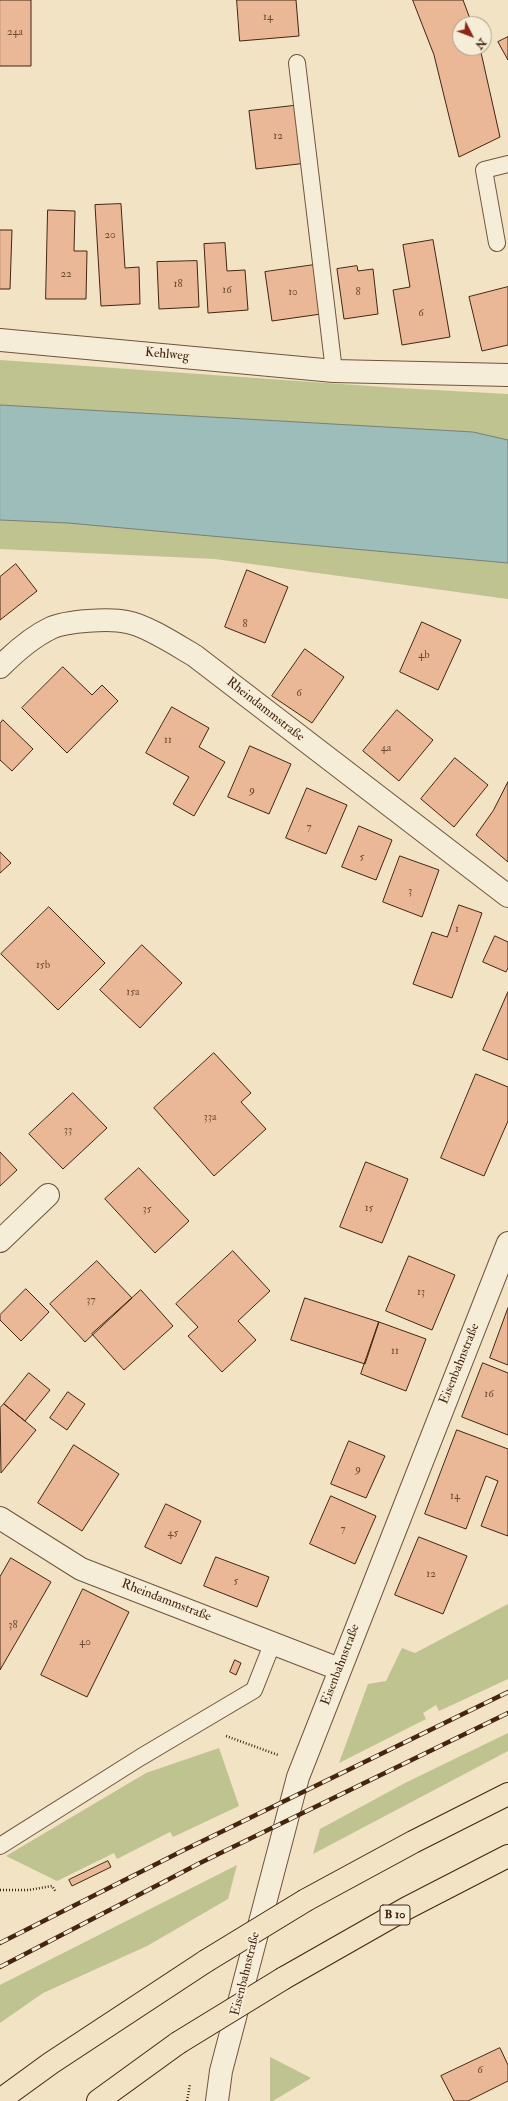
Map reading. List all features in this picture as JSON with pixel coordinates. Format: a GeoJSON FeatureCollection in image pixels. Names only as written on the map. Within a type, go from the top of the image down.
{"type":"FeatureCollection","features":[{"type":"Feature","properties":{"kind":"highway"},"geometry":{"type":"LineString","coordinates":[[0,2100],[51,2063],[206,1961],[306,1900],[413,1842],[508,1794]]}},
{"type":"Feature","properties":{"kind":"highway","name":"B 10"},"geometry":{"type":"LineString","coordinates":[[98,2101],[178,2043],[284,1978],[407,1908],[508,1856]]}},
{"type":"Feature","properties":{"kind":"street","name":"Kehlweg"},"geometry":{"type":"LineString","coordinates":[[0,340],[334,371],[508,375]]}},
{"type":"Feature","properties":{"kind":"street","name":"Rheindammstraße"},"geometry":{"type":"LineString","coordinates":[[0,667],[18,649],[52,627],[90,620],[127,622],[161,637],[195,656],[508,896]]}},
{"type":"Feature","properties":{"kind":"street"},"geometry":{"type":"LineString","coordinates":[[0,1241],[48,1195]]}},
{"type":"Feature","properties":{"kind":"street","name":"Eisenbahnstraße"},"geometry":{"type":"LineString","coordinates":[[217,2101],[225,2056],[298,1777],[339,1669],[508,1243]]}},
{"type":"Feature","properties":{"kind":"street","name":"Rheindammstraße"},"geometry":{"type":"LineString","coordinates":[[0,1518],[81,1569],[273,1642],[339,1669]]}},
{"type":"Feature","properties":{"kind":"lane"},"geometry":{"type":"LineString","coordinates":[[297,63],[334,371]]}},
{"type":"Feature","properties":{"kind":"lane"},"geometry":{"type":"LineString","coordinates":[[497,243],[484,170],[508,164]]}},
{"type":"Feature","properties":{"kind":"lane"},"geometry":{"type":"LineString","coordinates":[[0,1846],[254,1690],[273,1642]]}},
{"type":"Feature","properties":{"kind":"path"},"geometry":{"type":"LineString","coordinates":[[206,1719],[212,1731],[278,1755]]}},
{"type":"Feature","properties":{"kind":"path"},"geometry":{"type":"LineString","coordinates":[[0,1890],[29,1890],[52,1886],[56,1892]]}},
{"type":"Feature","properties":{"kind":"green space"},"geometry":{"type":"Polygon","coordinates":[[[0,360],[398,388],[508,394],[508,599],[215,559],[0,549],[0,360]]]}},
{"type":"Feature","properties":{"kind":"green space"},"geometry":{"type":"Polygon","coordinates":[[[508,1604],[508,1679],[439,1711],[436,1705],[423,1713],[426,1719],[339,1763],[368,1684],[386,1681],[402,1648],[415,1653],[508,1604]]]}},
{"type":"Feature","properties":{"kind":"green space"},"geometry":{"type":"Polygon","coordinates":[[[508,1733],[508,1751],[313,1854],[320,1829],[405,1783],[508,1733]]]}},
{"type":"Feature","properties":{"kind":"green space"},"geometry":{"type":"Polygon","coordinates":[[[219,1748],[239,1806],[173,1837],[170,1832],[117,1859],[114,1853],[57,1881],[6,1856],[146,1773],[219,1748]]]}},
{"type":"Feature","properties":{"kind":"green space"},"geometry":{"type":"Polygon","coordinates":[[[237,1865],[228,1899],[147,1946],[43,1993],[0,2023],[0,1985],[237,1865]]]}},
{"type":"Feature","properties":{"kind":"green space"},"geometry":{"type":"Polygon","coordinates":[[[270,2057],[311,2078],[273,2101],[270,2101],[270,2057]]]}},
{"type":"Feature","properties":{"kind":"water"},"geometry":{"type":"Polygon","coordinates":[[[0,405],[473,432],[508,440],[508,563],[68,523],[0,520],[0,405]]]}},
{"type":"Feature","properties":{"kind":"building"},"geometry":{"type":"Polygon","coordinates":[[[0,0],[31,0],[31,66],[0,66],[0,0]]]}},
{"type":"Feature","properties":{"kind":"building"},"geometry":{"type":"Polygon","coordinates":[[[237,0],[296,0],[299,36],[240,41],[237,0]]]}},
{"type":"Feature","properties":{"kind":"building"},"geometry":{"type":"Polygon","coordinates":[[[413,0],[463,0],[469,16],[452,16],[452,56],[482,56],[500,137],[459,157],[434,55],[413,0]]]}},
{"type":"Feature","properties":{"kind":"building"},"geometry":{"type":"Polygon","coordinates":[[[508,37],[508,60],[498,42],[508,37]]]}},
{"type":"Feature","properties":{"kind":"building"},"geometry":{"type":"Polygon","coordinates":[[[301,105],[307,163],[256,169],[249,111],[301,105]]]}},
{"type":"Feature","properties":{"kind":"building"},"geometry":{"type":"Polygon","coordinates":[[[121,204],[125,268],[139,267],[140,304],[101,306],[95,205],[121,204]]]}},
{"type":"Feature","properties":{"kind":"building"},"geometry":{"type":"Polygon","coordinates":[[[48,210],[75,211],[74,251],[87,251],[86,299],[46,299],[48,210]]]}},
{"type":"Feature","properties":{"kind":"building"},"geometry":{"type":"Polygon","coordinates":[[[0,230],[12,230],[10,289],[0,289],[0,230]]]}},
{"type":"Feature","properties":{"kind":"building"},"geometry":{"type":"Polygon","coordinates":[[[433,240],[450,337],[402,345],[393,290],[410,287],[403,245],[433,240]]]}},
{"type":"Feature","properties":{"kind":"building"},"geometry":{"type":"Polygon","coordinates":[[[225,243],[227,271],[245,270],[248,310],[208,313],[204,244],[225,243]]]}},
{"type":"Feature","properties":{"kind":"building"},"geometry":{"type":"Polygon","coordinates":[[[197,261],[199,307],[159,309],[157,262],[197,261]]]}},
{"type":"Feature","properties":{"kind":"building"},"geometry":{"type":"Polygon","coordinates":[[[314,265],[321,314],[272,321],[265,272],[314,265]]]}},
{"type":"Feature","properties":{"kind":"building"},"geometry":{"type":"Polygon","coordinates":[[[357,266],[358,271],[373,269],[378,314],[344,319],[337,269],[357,266]]]}},
{"type":"Feature","properties":{"kind":"building"},"geometry":{"type":"Polygon","coordinates":[[[508,287],[508,345],[482,351],[469,297],[508,287]]]}},
{"type":"Feature","properties":{"kind":"building"},"geometry":{"type":"Polygon","coordinates":[[[16,564],[37,591],[0,620],[0,577],[16,564]]]}},
{"type":"Feature","properties":{"kind":"building"},"geometry":{"type":"Polygon","coordinates":[[[247,570],[288,587],[265,643],[225,627],[247,570]]]}},
{"type":"Feature","properties":{"kind":"building"},"geometry":{"type":"Polygon","coordinates":[[[422,622],[461,640],[438,690],[400,672],[422,622]]]}},
{"type":"Feature","properties":{"kind":"building"},"geometry":{"type":"Polygon","coordinates":[[[305,649],[344,677],[312,723],[272,696],[305,649]]]}},
{"type":"Feature","properties":{"kind":"building"},"geometry":{"type":"Polygon","coordinates":[[[63,667],[92,695],[102,685],[118,701],[67,753],[22,708],[63,667]]]}},
{"type":"Feature","properties":{"kind":"building"},"geometry":{"type":"Polygon","coordinates":[[[172,707],[209,728],[199,747],[225,762],[194,816],[173,804],[189,777],[146,753],[172,707]]]}},
{"type":"Feature","properties":{"kind":"building"},"geometry":{"type":"Polygon","coordinates":[[[397,710],[433,740],[399,781],[363,751],[397,710]]]}},
{"type":"Feature","properties":{"kind":"building"},"geometry":{"type":"Polygon","coordinates":[[[3,720],[33,749],[12,771],[0,760],[0,724],[3,720]]]}},
{"type":"Feature","properties":{"kind":"building"},"geometry":{"type":"Polygon","coordinates":[[[250,746],[291,764],[269,814],[228,797],[250,746]]]}},
{"type":"Feature","properties":{"kind":"building"},"geometry":{"type":"Polygon","coordinates":[[[455,758],[488,785],[454,827],[421,799],[455,758]]]}},
{"type":"Feature","properties":{"kind":"building"},"geometry":{"type":"Polygon","coordinates":[[[508,782],[508,862],[476,835],[493,811],[508,782]]]}},
{"type":"Feature","properties":{"kind":"building"},"geometry":{"type":"Polygon","coordinates":[[[307,788],[347,805],[326,854],[286,838],[307,788]]]}},
{"type":"Feature","properties":{"kind":"building"},"geometry":{"type":"Polygon","coordinates":[[[359,826],[392,840],[376,880],[342,867],[359,826]]]}},
{"type":"Feature","properties":{"kind":"building"},"geometry":{"type":"Polygon","coordinates":[[[0,852],[11,863],[0,873],[0,852]]]}},
{"type":"Feature","properties":{"kind":"building"},"geometry":{"type":"Polygon","coordinates":[[[400,856],[439,870],[422,917],[383,902],[400,856]]]}},
{"type":"Feature","properties":{"kind":"building"},"geometry":{"type":"Polygon","coordinates":[[[459,905],[482,913],[452,998],[413,984],[432,932],[447,937],[459,905]]]}},
{"type":"Feature","properties":{"kind":"building"},"geometry":{"type":"Polygon","coordinates":[[[49,907],[105,963],[58,1010],[1,954],[49,907]]]}},
{"type":"Feature","properties":{"kind":"building"},"geometry":{"type":"Polygon","coordinates":[[[495,936],[508,942],[508,968],[506,972],[483,962],[495,936]]]}},
{"type":"Feature","properties":{"kind":"building"},"geometry":{"type":"Polygon","coordinates":[[[142,945],[182,983],[140,1028],[100,990],[142,945]]]}},
{"type":"Feature","properties":{"kind":"building"},"geometry":{"type":"Polygon","coordinates":[[[508,992],[508,1060],[483,1050],[508,992]]]}},
{"type":"Feature","properties":{"kind":"building"},"geometry":{"type":"Polygon","coordinates":[[[214,1053],[251,1093],[241,1102],[266,1129],[214,1176],[154,1108],[214,1053]]]}},
{"type":"Feature","properties":{"kind":"building"},"geometry":{"type":"Polygon","coordinates":[[[476,1074],[508,1087],[508,1121],[484,1176],[441,1158],[476,1074]]]}},
{"type":"Feature","properties":{"kind":"building"},"geometry":{"type":"Polygon","coordinates":[[[73,1093],[107,1128],[63,1169],[29,1134],[73,1093]]]}},
{"type":"Feature","properties":{"kind":"building"},"geometry":{"type":"Polygon","coordinates":[[[0,1152],[17,1170],[0,1186],[0,1152]]]}},
{"type":"Feature","properties":{"kind":"building"},"geometry":{"type":"Polygon","coordinates":[[[366,1162],[408,1179],[382,1243],[340,1227],[366,1162]]]}},
{"type":"Feature","properties":{"kind":"building"},"geometry":{"type":"Polygon","coordinates":[[[139,1168],[189,1221],[155,1253],[105,1199],[139,1168]]]}},
{"type":"Feature","properties":{"kind":"building"},"geometry":{"type":"Polygon","coordinates":[[[233,1251],[270,1291],[238,1321],[256,1340],[222,1372],[188,1336],[198,1327],[176,1304],[233,1251]]]}},
{"type":"Feature","properties":{"kind":"building"},"geometry":{"type":"Polygon","coordinates":[[[409,1256],[455,1275],[432,1330],[386,1311],[409,1256]]]}},
{"type":"Feature","properties":{"kind":"building"},"geometry":{"type":"Polygon","coordinates":[[[97,1261],[132,1298],[85,1342],[50,1304],[97,1261]]]}},
{"type":"Feature","properties":{"kind":"building"},"geometry":{"type":"Polygon","coordinates":[[[26,1289],[49,1312],[21,1341],[0,1320],[0,1315],[26,1289]]]}},
{"type":"Feature","properties":{"kind":"building"},"geometry":{"type":"Polygon","coordinates":[[[141,1290],[173,1326],[124,1370],[92,1334],[141,1290]]]}},
{"type":"Feature","properties":{"kind":"building"},"geometry":{"type":"Polygon","coordinates":[[[305,1298],[379,1322],[365,1364],[291,1340],[305,1298]]]}},
{"type":"Feature","properties":{"kind":"building"},"geometry":{"type":"Polygon","coordinates":[[[508,1308],[508,1365],[490,1358],[508,1308]]]}},
{"type":"Feature","properties":{"kind":"building"},"geometry":{"type":"Polygon","coordinates":[[[379,1322],[426,1339],[406,1391],[361,1374],[379,1322]]]}},
{"type":"Feature","properties":{"kind":"building"},"geometry":{"type":"Polygon","coordinates":[[[483,1363],[508,1373],[508,1435],[462,1417],[483,1363]]]}},
{"type":"Feature","properties":{"kind":"building"},"geometry":{"type":"Polygon","coordinates":[[[29,1373],[50,1390],[25,1421],[4,1404],[29,1373]]]}},
{"type":"Feature","properties":{"kind":"building"},"geometry":{"type":"Polygon","coordinates":[[[68,1392],[85,1404],[67,1430],[50,1418],[68,1392]]]}},
{"type":"Feature","properties":{"kind":"building"},"geometry":{"type":"Polygon","coordinates":[[[4,1404],[36,1430],[1,1473],[0,1408],[4,1404]]]}},
{"type":"Feature","properties":{"kind":"building"},"geometry":{"type":"Polygon","coordinates":[[[457,1430],[508,1449],[508,1536],[481,1526],[498,1481],[486,1476],[466,1529],[425,1514],[457,1430]]]}},
{"type":"Feature","properties":{"kind":"building"},"geometry":{"type":"Polygon","coordinates":[[[349,1441],[385,1456],[366,1498],[331,1484],[349,1441]]]}},
{"type":"Feature","properties":{"kind":"building"},"geometry":{"type":"Polygon","coordinates":[[[74,1445],[119,1474],[82,1531],[38,1503],[74,1445]]]}},
{"type":"Feature","properties":{"kind":"building"},"geometry":{"type":"Polygon","coordinates":[[[331,1496],[376,1516],[355,1564],[310,1544],[331,1496]]]}},
{"type":"Feature","properties":{"kind":"building"},"geometry":{"type":"Polygon","coordinates":[[[166,1504],[201,1521],[181,1564],[145,1547],[166,1504]]]}},
{"type":"Feature","properties":{"kind":"building"},"geometry":{"type":"Polygon","coordinates":[[[419,1537],[467,1556],[443,1614],[395,1595],[419,1537]]]}},
{"type":"Feature","properties":{"kind":"building"},"geometry":{"type":"Polygon","coordinates":[[[216,1557],[269,1577],[257,1607],[204,1586],[216,1557]]]}},
{"type":"Feature","properties":{"kind":"building"},"geometry":{"type":"Polygon","coordinates":[[[11,1558],[51,1582],[0,1670],[0,1577],[11,1558]]]}},
{"type":"Feature","properties":{"kind":"building"},"geometry":{"type":"Polygon","coordinates":[[[83,1589],[129,1612],[87,1697],[41,1675],[83,1589]]]}},
{"type":"Feature","properties":{"kind":"building"},"geometry":{"type":"Polygon","coordinates":[[[235,1660],[241,1663],[236,1675],[230,1672],[235,1660]]]}},
{"type":"Feature","properties":{"kind":"building"},"geometry":{"type":"Polygon","coordinates":[[[108,1861],[111,1867],[72,1886],[69,1880],[108,1861]]]}},
{"type":"Feature","properties":{"kind":"building"},"geometry":{"type":"Polygon","coordinates":[[[500,2048],[508,2065],[508,2081],[468,2101],[454,2101],[441,2076],[500,2048]]]}},
{"type":"Feature","properties":{"kind":"railway"},"geometry":{"type":"LineString","coordinates":[[0,1943],[182,1851],[508,1692]]}},
{"type":"Feature","properties":{"kind":"railway"},"geometry":{"type":"LineString","coordinates":[[0,1967],[200,1863],[508,1713]]}}]}
